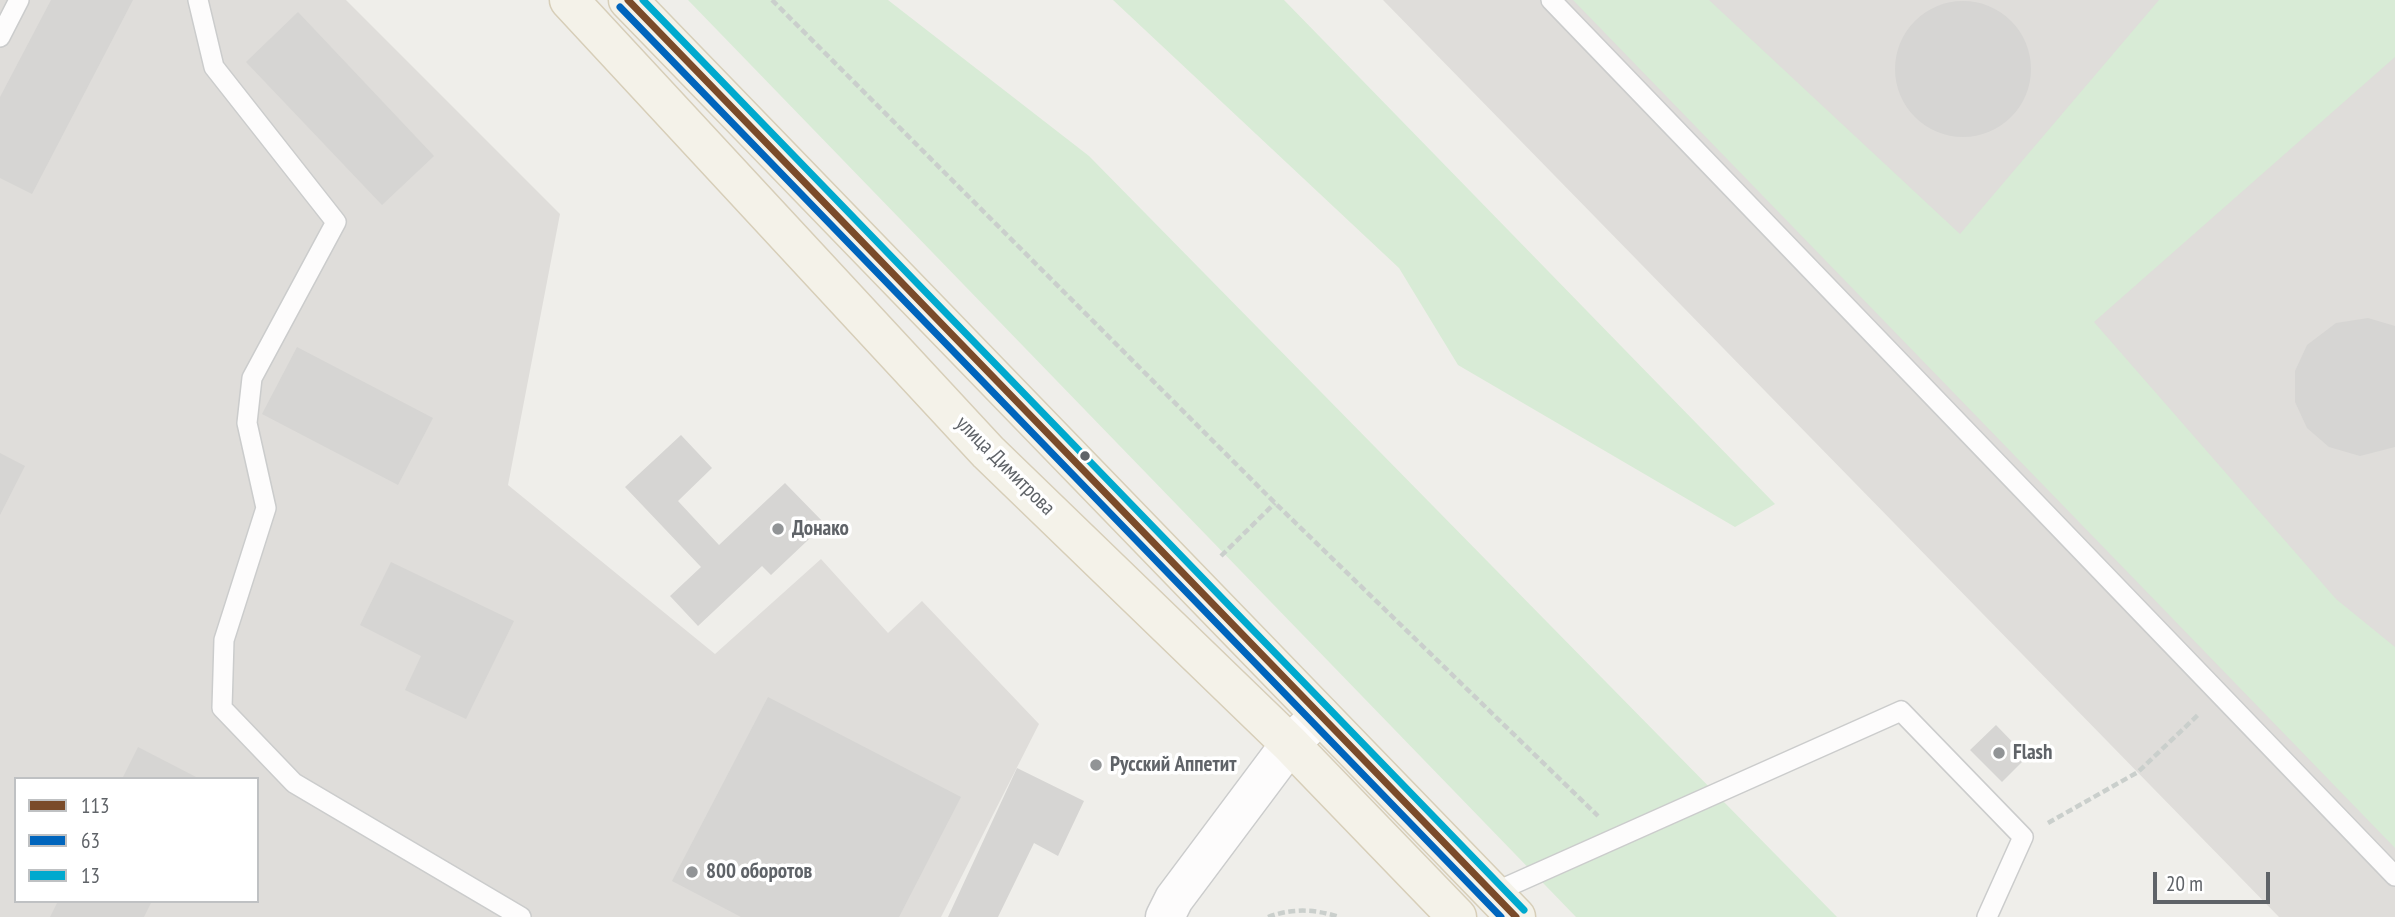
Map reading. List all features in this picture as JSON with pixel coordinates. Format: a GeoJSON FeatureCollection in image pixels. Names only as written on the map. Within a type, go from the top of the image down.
{"type":"FeatureCollection","features":[{"type":"Feature","properties":{"kind":"main road","name":"улица Димитрова"},"geometry":{"type":"LineString","coordinates":[[569,0],[988,452],[1290,744],[1457,917]]}},
{"type":"Feature","properties":{"kind":"main road"},"geometry":{"type":"LineString","coordinates":[[628,0],[1505,905]]}},
{"type":"Feature","properties":{"kind":"street"},"geometry":{"type":"LineString","coordinates":[[1165,917],[1174,899],[1290,744],[1320,715]]}},
{"type":"Feature","properties":{"kind":"lane"},"geometry":{"type":"LineString","coordinates":[[0,37],[19,0]]}},
{"type":"Feature","properties":{"kind":"lane"},"geometry":{"type":"LineString","coordinates":[[198,0],[214,67],[336,222],[252,378],[247,423],[266,508],[225,640],[222,708],[293,783],[521,917]]}},
{"type":"Feature","properties":{"kind":"lane"},"geometry":{"type":"LineString","coordinates":[[1552,0],[2395,876]]}},
{"type":"Feature","properties":{"kind":"lane"},"geometry":{"type":"LineString","coordinates":[[1505,905],[1620,838],[1901,711],[2023,837],[1987,917]]}},
{"type":"Feature","properties":{"kind":"path"},"geometry":{"type":"LineString","coordinates":[[772,0],[1275,503],[1620,838]]}},
{"type":"Feature","properties":{"kind":"path"},"geometry":{"type":"LineString","coordinates":[[1217,561],[1275,503]]}},
{"type":"Feature","properties":{"kind":"path"},"geometry":{"type":"LineString","coordinates":[[2023,837],[2138,772],[2220,694]]}},
{"type":"Feature","properties":{"kind":"path"},"geometry":{"type":"LineString","coordinates":[[1268,917],[1286,910],[1323,911],[1339,917]]}},
{"type":"Feature","properties":{"kind":"shaded area"},"geometry":{"type":"Polygon","coordinates":[[[0,0],[346,0],[560,214],[508,485],[715,654],[821,559],[888,633],[922,601],[1039,724],[941,917],[0,917],[0,0]]]}},
{"type":"Feature","properties":{"kind":"shaded area"},"geometry":{"type":"Polygon","coordinates":[[[1383,0],[2395,0],[2395,917],[2279,917],[1383,0]]]}},
{"type":"Feature","properties":{"kind":"green space"},"geometry":{"type":"Polygon","coordinates":[[[688,0],[888,0],[1089,156],[1837,917],[1576,917],[688,0]]]}},
{"type":"Feature","properties":{"kind":"green space"},"geometry":{"type":"Polygon","coordinates":[[[1113,0],[1284,0],[1775,504],[1735,527],[1458,365],[1399,268],[1113,0]]]}},
{"type":"Feature","properties":{"kind":"green space"},"geometry":{"type":"Polygon","coordinates":[[[1573,0],[1709,0],[1960,234],[2159,0],[2395,0],[2395,57],[2094,322],[2336,599],[2395,647],[2395,848],[1573,0]]]}},
{"type":"Feature","properties":{"kind":"building"},"geometry":{"type":"Polygon","coordinates":[[[51,0],[133,0],[32,194],[0,178],[0,97],[51,0]]]}},
{"type":"Feature","properties":{"kind":"building"},"geometry":{"type":"Polygon","coordinates":[[[1963,1],[1989,6],[2011,21],[2026,43],[2031,69],[2026,95],[2011,117],[1989,132],[1963,137],[1937,132],[1915,117],[1900,95],[1895,69],[1900,43],[1915,21],[1937,6],[1963,1]]]}},
{"type":"Feature","properties":{"kind":"building"},"geometry":{"type":"Polygon","coordinates":[[[298,12],[434,156],[382,205],[246,62],[298,12]]]}},
{"type":"Feature","properties":{"kind":"building"},"geometry":{"type":"Polygon","coordinates":[[[2368,318],[2395,326],[2395,447],[2360,456],[2329,447],[2307,428],[2295,402],[2295,371],[2307,345],[2336,323],[2368,318]]]}},
{"type":"Feature","properties":{"kind":"building"},"geometry":{"type":"Polygon","coordinates":[[[297,347],[433,418],[398,485],[262,414],[297,347]]]}},
{"type":"Feature","properties":{"kind":"building"},"geometry":{"type":"Polygon","coordinates":[[[681,435],[712,468],[678,501],[719,545],[785,483],[825,524],[771,575],[762,566],[698,626],[670,596],[701,567],[625,487],[681,435]]]}},
{"type":"Feature","properties":{"kind":"building"},"geometry":{"type":"Polygon","coordinates":[[[0,453],[25,466],[0,515],[0,453]]]}},
{"type":"Feature","properties":{"kind":"building"},"geometry":{"type":"Polygon","coordinates":[[[391,562],[514,621],[466,719],[405,690],[421,656],[360,625],[391,562]]]}},
{"type":"Feature","properties":{"kind":"building"},"geometry":{"type":"Polygon","coordinates":[[[768,697],[961,797],[899,917],[741,917],[672,881],[768,697]]]}},
{"type":"Feature","properties":{"kind":"building","name":"Flash"},"geometry":{"type":"Polygon","coordinates":[[[1996,725],[2027,757],[2002,782],[1970,750],[1996,725]]]}},
{"type":"Feature","properties":{"kind":"building"},"geometry":{"type":"Polygon","coordinates":[[[138,747],[196,777],[123,777],[138,747]]]}},
{"type":"Feature","properties":{"kind":"building"},"geometry":{"type":"Polygon","coordinates":[[[1017,768],[1084,801],[1058,856],[1034,843],[998,917],[948,917],[1017,768]]]}},
{"type":"Feature","properties":{"kind":"building"},"geometry":{"type":"Polygon","coordinates":[[[57,903],[151,903],[144,917],[50,917],[57,903]]]}},
{"type":"Feature","properties":{"kind":"transit line","name":"113"},"geometry":{"type":"LineString","coordinates":[[628,0],[1516,917]]}},
{"type":"Feature","properties":{"kind":"transit line","name":"13"},"geometry":{"type":"LineString","coordinates":[[643,0],[1524,910]]}},
{"type":"Feature","properties":{"kind":"transit line","name":"63"},"geometry":{"type":"LineString","coordinates":[[620,7],[1501,917]]}},
{"type":"Feature","properties":{"kind":"place","name":"Донако"},"geometry":{"type":"Point","coordinates":[778,529]}},
{"type":"Feature","properties":{"kind":"place","name":"Flash"},"geometry":{"type":"Point","coordinates":[1999,753]}},
{"type":"Feature","properties":{"kind":"place","name":"Русский Аппетит"},"geometry":{"type":"Point","coordinates":[1096,765]}},
{"type":"Feature","properties":{"kind":"place","name":"800 оборотов"},"geometry":{"type":"Point","coordinates":[692,872]}}]}
